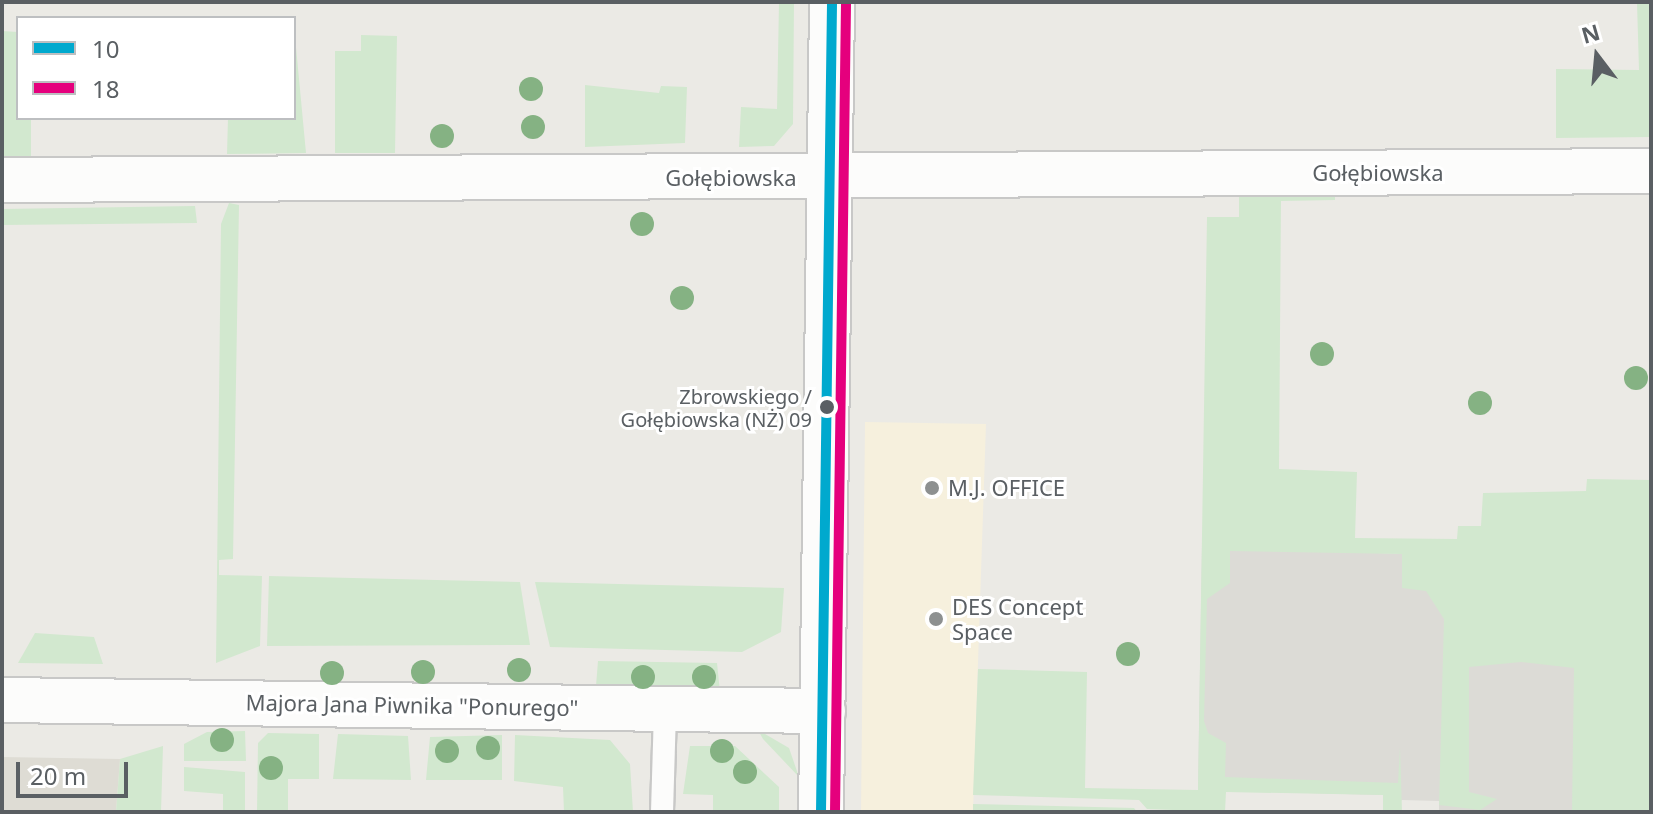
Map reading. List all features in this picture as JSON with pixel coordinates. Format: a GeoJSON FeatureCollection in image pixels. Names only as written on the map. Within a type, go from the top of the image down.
{"type":"FeatureCollection","features":[{"type":"Feature","properties":{"kind":"street"},"geometry":{"type":"LineString","coordinates":[[821,812],[832,2]]}},
{"type":"Feature","properties":{"kind":"street","name":"Gołębiowska"},"geometry":{"type":"LineString","coordinates":[[2,180],[829,178],[1651,171]]}},
{"type":"Feature","properties":{"kind":"street","name":"Majora Jana Piwnika \"Ponurego\""},"geometry":{"type":"LineString","coordinates":[[2,700],[823,711]]}},
{"type":"Feature","properties":{"kind":"lane"},"geometry":{"type":"LineString","coordinates":[[662,812],[665,709]]}},
{"type":"Feature","properties":{"kind":"shaded area"},"geometry":{"type":"Polygon","coordinates":[[[865,422],[986,424],[973,812],[861,812],[865,422]]]}},
{"type":"Feature","properties":{"kind":"shaded area"},"geometry":{"type":"Polygon","coordinates":[[[1202,546],[1402,554],[1586,659],[1583,812],[1439,812],[1439,801],[1402,800],[1383,812],[1383,795],[1198,790],[1202,546]]]}},
{"type":"Feature","properties":{"kind":"shaded area"},"geometry":{"type":"Polygon","coordinates":[[[2,757],[120,759],[116,812],[2,812],[2,757]]]}},
{"type":"Feature","properties":{"kind":"green space"},"geometry":{"type":"Polygon","coordinates":[[[779,2],[794,2],[793,124],[774,146],[739,147],[741,107],[777,109],[779,2]]]}},
{"type":"Feature","properties":{"kind":"green space"},"geometry":{"type":"Polygon","coordinates":[[[1637,3],[1651,4],[1651,137],[1556,138],[1556,69],[1639,70],[1637,3]]]}},
{"type":"Feature","properties":{"kind":"green space"},"geometry":{"type":"Polygon","coordinates":[[[2,31],[16,32],[16,120],[31,120],[31,157],[2,158],[2,31]]]}},
{"type":"Feature","properties":{"kind":"green space"},"geometry":{"type":"Polygon","coordinates":[[[361,35],[397,36],[395,153],[335,153],[335,51],[361,51],[361,35]]]}},
{"type":"Feature","properties":{"kind":"green space"},"geometry":{"type":"Polygon","coordinates":[[[296,47],[306,153],[227,154],[228,120],[296,120],[296,47]]]}},
{"type":"Feature","properties":{"kind":"green space"},"geometry":{"type":"Polygon","coordinates":[[[585,85],[659,93],[661,86],[687,87],[685,143],[585,147],[585,85]]]}},
{"type":"Feature","properties":{"kind":"green space"},"geometry":{"type":"Polygon","coordinates":[[[1239,190],[1335,190],[1335,200],[1281,201],[1279,469],[1357,472],[1355,538],[1457,539],[1458,526],[1481,526],[1483,493],[1586,491],[1587,479],[1651,480],[1651,812],[1572,812],[1574,668],[1521,662],[1469,667],[1469,792],[1497,799],[1480,810],[1439,805],[1444,619],[1426,591],[1402,588],[1402,554],[1230,551],[1230,583],[1207,599],[1204,721],[1208,733],[1226,743],[1225,777],[1398,783],[1400,747],[1402,812],[1383,812],[1383,795],[1226,792],[1225,812],[1147,809],[1139,800],[973,795],[978,669],[1087,672],[1085,788],[1198,790],[1207,217],[1239,217],[1239,190]]]}},
{"type":"Feature","properties":{"kind":"green space"},"geometry":{"type":"Polygon","coordinates":[[[229,203],[239,205],[233,559],[219,560],[219,575],[262,576],[260,646],[216,663],[221,224],[229,203]]]}},
{"type":"Feature","properties":{"kind":"green space"},"geometry":{"type":"Polygon","coordinates":[[[195,206],[197,223],[2,225],[2,209],[195,206]]]}},
{"type":"Feature","properties":{"kind":"green space"},"geometry":{"type":"Polygon","coordinates":[[[269,576],[520,582],[530,645],[267,646],[269,576]]]}},
{"type":"Feature","properties":{"kind":"green space"},"geometry":{"type":"Polygon","coordinates":[[[535,582],[784,588],[781,632],[742,652],[550,647],[535,582]]]}},
{"type":"Feature","properties":{"kind":"green space"},"geometry":{"type":"Polygon","coordinates":[[[35,633],[94,637],[103,664],[18,663],[35,633]]]}},
{"type":"Feature","properties":{"kind":"green space"},"geometry":{"type":"Polygon","coordinates":[[[598,661],[717,663],[720,692],[596,686],[598,661]]]}},
{"type":"Feature","properties":{"kind":"green space"},"geometry":{"type":"Polygon","coordinates":[[[758,730],[789,748],[799,777],[763,739],[758,730]]]}},
{"type":"Feature","properties":{"kind":"green space"},"geometry":{"type":"Polygon","coordinates":[[[245,731],[246,761],[184,761],[184,744],[207,732],[245,731]]]}},
{"type":"Feature","properties":{"kind":"green space"},"geometry":{"type":"Polygon","coordinates":[[[268,733],[319,734],[319,779],[288,779],[288,812],[257,812],[258,743],[268,733]]]}},
{"type":"Feature","properties":{"kind":"green space"},"geometry":{"type":"Polygon","coordinates":[[[338,734],[408,736],[411,780],[333,779],[338,734]]]}},
{"type":"Feature","properties":{"kind":"green space"},"geometry":{"type":"Polygon","coordinates":[[[502,735],[502,780],[426,780],[430,737],[502,735]]]}},
{"type":"Feature","properties":{"kind":"green space"},"geometry":{"type":"Polygon","coordinates":[[[515,735],[610,740],[630,764],[633,812],[564,812],[563,787],[514,781],[515,735]]]}},
{"type":"Feature","properties":{"kind":"green space"},"geometry":{"type":"Polygon","coordinates":[[[163,746],[161,812],[116,812],[120,759],[163,746]]]}},
{"type":"Feature","properties":{"kind":"green space"},"geometry":{"type":"Polygon","coordinates":[[[690,746],[735,746],[779,787],[779,812],[713,812],[713,795],[683,794],[690,746]]]}},
{"type":"Feature","properties":{"kind":"green space"},"geometry":{"type":"Polygon","coordinates":[[[184,767],[245,772],[245,812],[223,812],[223,794],[184,791],[184,767]]]}},
{"type":"Feature","properties":{"kind":"green space"},"geometry":{"type":"Polygon","coordinates":[[[973,804],[1134,808],[1137,812],[973,812],[973,804]]]}},
{"type":"Feature","properties":{"kind":"transit line","name":"10"},"geometry":{"type":"LineString","coordinates":[[821,812],[832,2]]}},
{"type":"Feature","properties":{"kind":"transit line","name":"18"},"geometry":{"type":"LineString","coordinates":[[835,812],[846,2]]}},
{"type":"Feature","properties":{"kind":"place","name":"Zbrowskiego / Gołębiowska (NŻ) 09"},"geometry":{"type":"Point","coordinates":[827,407]}},
{"type":"Feature","properties":{"kind":"place","name":"M.J. OFFICE"},"geometry":{"type":"Point","coordinates":[932,488]}},
{"type":"Feature","properties":{"kind":"place","name":"DES Concept Space"},"geometry":{"type":"Point","coordinates":[936,619]}}]}
